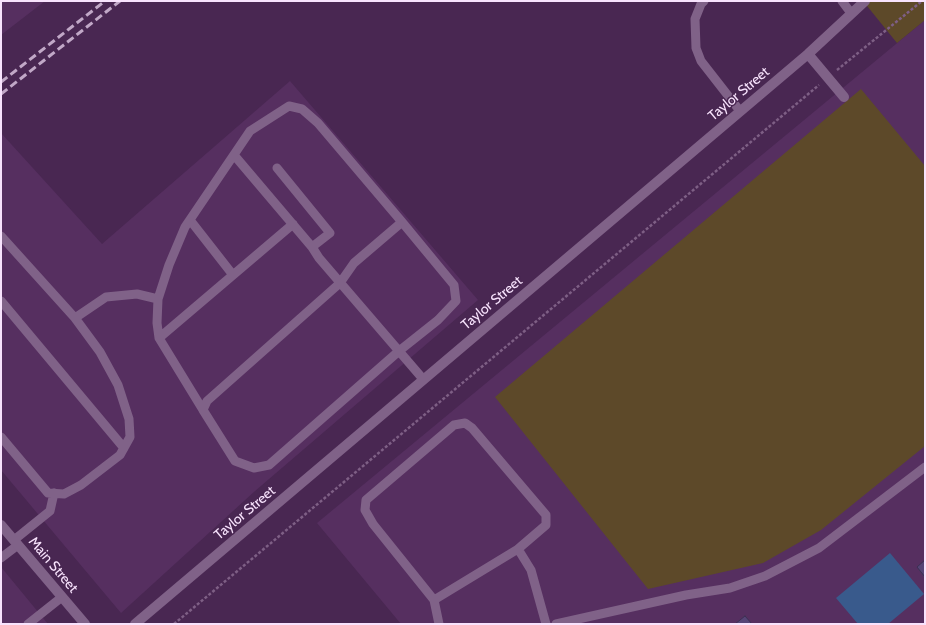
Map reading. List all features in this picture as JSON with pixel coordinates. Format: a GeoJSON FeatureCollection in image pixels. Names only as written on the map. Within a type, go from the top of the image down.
{"type":"FeatureCollection","features":[{"type":"Feature","properties":{"kind":"street","name":"Taylor Street"},"geometry":{"type":"LineString","coordinates":[[135,624],[808,54],[865,1]]}},
{"type":"Feature","properties":{"kind":"street"},"geometry":{"type":"LineString","coordinates":[[808,54],[844,97]]}},
{"type":"Feature","properties":{"kind":"street","name":"Main Street"},"geometry":{"type":"LineString","coordinates":[[1,525],[85,624]]}},
{"type":"Feature","properties":{"kind":"lane"},"geometry":{"type":"LineString","coordinates":[[704,1],[701,4],[695,19],[696,48],[701,61],[740,111]]}},
{"type":"Feature","properties":{"kind":"lane"},"geometry":{"type":"LineString","coordinates":[[842,1],[851,13]]}},
{"type":"Feature","properties":{"kind":"lane"},"geometry":{"type":"LineString","coordinates":[[289,106],[302,109],[318,123],[454,284],[456,301],[438,320],[399,351],[269,465],[254,468],[235,461],[202,410],[159,338],[157,323],[158,299],[169,265],[185,227],[234,155],[250,131],[289,106]]}},
{"type":"Feature","properties":{"kind":"lane"},"geometry":{"type":"LineString","coordinates":[[234,155],[293,224],[340,283],[424,380]]}},
{"type":"Feature","properties":{"kind":"lane"},"geometry":{"type":"LineString","coordinates":[[277,168],[330,233],[312,247]]}},
{"type":"Feature","properties":{"kind":"lane"},"geometry":{"type":"LineString","coordinates":[[190,220],[233,275]]}},
{"type":"Feature","properties":{"kind":"lane"},"geometry":{"type":"LineString","coordinates":[[202,410],[206,401],[340,283],[354,263],[402,222]]}},
{"type":"Feature","properties":{"kind":"lane"},"geometry":{"type":"LineString","coordinates":[[159,338],[293,224]]}},
{"type":"Feature","properties":{"kind":"lane"},"geometry":{"type":"LineString","coordinates":[[1,236],[74,318],[100,352],[118,385],[129,419],[130,437],[120,455],[81,486],[64,494],[48,493],[1,437]]}},
{"type":"Feature","properties":{"kind":"lane"},"geometry":{"type":"LineString","coordinates":[[74,318],[106,296],[137,294],[158,299]]}},
{"type":"Feature","properties":{"kind":"lane"},"geometry":{"type":"LineString","coordinates":[[1,301],[124,448]]}},
{"type":"Feature","properties":{"kind":"lane"},"geometry":{"type":"LineString","coordinates":[[434,600],[518,549],[546,525],[546,515],[472,428],[465,424],[454,425],[366,500],[365,510],[373,524],[434,600],[439,624]]}},
{"type":"Feature","properties":{"kind":"lane"},"geometry":{"type":"LineString","coordinates":[[556,624],[686,595],[730,588],[765,576],[819,548],[924,468]]}},
{"type":"Feature","properties":{"kind":"lane"},"geometry":{"type":"LineString","coordinates":[[1,558],[50,512],[54,493]]}},
{"type":"Feature","properties":{"kind":"lane"},"geometry":{"type":"LineString","coordinates":[[518,549],[531,570],[546,624]]}},
{"type":"Feature","properties":{"kind":"lane"},"geometry":{"type":"LineString","coordinates":[[28,624],[62,597]]}},
{"type":"Feature","properties":{"kind":"path"},"geometry":{"type":"LineString","coordinates":[[174,624],[922,1]]}},
{"type":"Feature","properties":{"kind":"shaded area"},"geometry":{"type":"Polygon","coordinates":[[[1,1],[45,1],[1,35],[1,1]]]}},
{"type":"Feature","properties":{"kind":"shaded area"},"geometry":{"type":"Polygon","coordinates":[[[863,1],[925,1],[925,20],[897,43],[863,1]]]}},
{"type":"Feature","properties":{"kind":"shaded area"},"geometry":{"type":"Polygon","coordinates":[[[925,20],[925,624],[401,624],[317,523],[925,20]]]}},
{"type":"Feature","properties":{"kind":"shaded area"},"geometry":{"type":"Polygon","coordinates":[[[290,81],[478,300],[255,491],[121,613],[1,470],[1,133],[102,244],[290,81]]]}},
{"type":"Feature","properties":{"kind":"shaded area"},"geometry":{"type":"Polygon","coordinates":[[[861,89],[925,166],[925,446],[821,530],[763,563],[648,589],[495,397],[861,89]]]}},
{"type":"Feature","properties":{"kind":"shaded area"},"geometry":{"type":"Polygon","coordinates":[[[1,567],[48,624],[1,624],[1,567]]]}},
{"type":"Feature","properties":{"kind":"water"},"geometry":{"type":"Polygon","coordinates":[[[890,553],[924,594],[888,624],[858,624],[836,598],[890,553]]]}},
{"type":"Feature","properties":{"kind":"building"},"geometry":{"type":"Polygon","coordinates":[[[925,560],[925,577],[917,567],[925,560]]]}},
{"type":"Feature","properties":{"kind":"building"},"geometry":{"type":"Polygon","coordinates":[[[745,616],[752,624],[735,624],[745,616]]]}},
{"type":"Feature","properties":{"kind":"railway"},"geometry":{"type":"LineString","coordinates":[[1,82],[105,1]]}},
{"type":"Feature","properties":{"kind":"railway"},"geometry":{"type":"LineString","coordinates":[[1,94],[120,1]]}}]}
